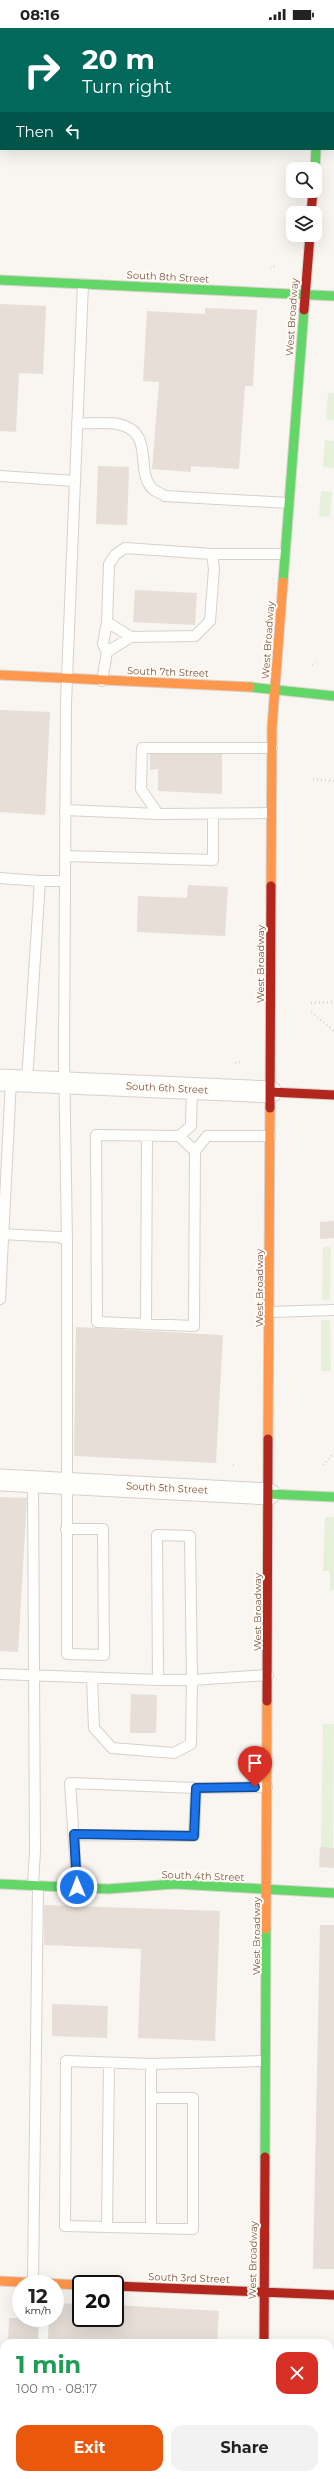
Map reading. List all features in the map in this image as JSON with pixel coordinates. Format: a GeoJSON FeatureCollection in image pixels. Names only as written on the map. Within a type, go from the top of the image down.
{"type":"FeatureCollection","features":[{"type":"Feature","properties":{"kind":"main road"},"geometry":{"type":"LineString","coordinates":[[315,162],[316,150]]}},
{"type":"Feature","properties":{"kind":"main road","name":"West Broadway"},"geometry":{"type":"LineString","coordinates":[[264,2339],[272,748],[275,688],[309,242]]}},
{"type":"Feature","properties":{"kind":"main road","name":"South 8th Street"},"geometry":{"type":"LineString","coordinates":[[0,280],[334,296]]}},
{"type":"Feature","properties":{"kind":"main road","name":"South 7th Street"},"geometry":{"type":"LineString","coordinates":[[0,675],[275,688],[334,696]]}},
{"type":"Feature","properties":{"kind":"main road","name":"South 6th Street"},"geometry":{"type":"LineString","coordinates":[[271,1092],[334,1095]]}},
{"type":"Feature","properties":{"kind":"main road","name":"South 5th Street"},"geometry":{"type":"LineString","coordinates":[[269,1494],[334,1497]]}},
{"type":"Feature","properties":{"kind":"main road","name":"South 4th Street"},"geometry":{"type":"LineString","coordinates":[[0,1884],[108,1889],[174,1884],[334,1893]]}},
{"type":"Feature","properties":{"kind":"main road"},"geometry":{"type":"LineString","coordinates":[[0,2281],[12,2281]]}},
{"type":"Feature","properties":{"kind":"main road","name":"South 3rd Street"},"geometry":{"type":"LineString","coordinates":[[124,2286],[334,2295]]}},
{"type":"Feature","properties":{"kind":"street","name":"South 6th Street"},"geometry":{"type":"LineString","coordinates":[[13,1080],[271,1092]]}},
{"type":"Feature","properties":{"kind":"street","name":"South 5th Street"},"geometry":{"type":"LineString","coordinates":[[0,1480],[269,1494]]}},
{"type":"Feature","properties":{"kind":"lane"},"geometry":{"type":"LineString","coordinates":[[66,1529],[103,1529],[104,1655],[67,1654],[65,1483],[67,1241],[65,1083],[65,810],[67,679],[83,284]]}},
{"type":"Feature","properties":{"kind":"lane"},"geometry":{"type":"LineString","coordinates":[[77,423],[118,424],[132,429],[140,439],[145,473],[153,489],[165,496],[289,503]]}},
{"type":"Feature","properties":{"kind":"lane"},"geometry":{"type":"LineString","coordinates":[[0,476],[75,481]]}},
{"type":"Feature","properties":{"kind":"lane"},"geometry":{"type":"LineString","coordinates":[[102,681],[107,652],[103,644],[107,622],[109,564],[114,555],[125,548],[212,554],[285,554]]}},
{"type":"Feature","properties":{"kind":"lane"},"geometry":{"type":"LineString","coordinates":[[107,622],[131,636],[195,636],[210,621],[214,569],[212,554]]}},
{"type":"Feature","properties":{"kind":"lane"},"geometry":{"type":"LineString","coordinates":[[107,652],[131,636]]}},
{"type":"Feature","properties":{"kind":"lane"},"geometry":{"type":"LineString","coordinates":[[158,814],[141,789],[142,748],[272,748]]}},
{"type":"Feature","properties":{"kind":"lane"},"geometry":{"type":"LineString","coordinates":[[65,810],[158,814],[271,813]]}},
{"type":"Feature","properties":{"kind":"lane"},"geometry":{"type":"LineString","coordinates":[[65,856],[213,860],[213,814]]}},
{"type":"Feature","properties":{"kind":"lane"},"geometry":{"type":"LineString","coordinates":[[0,878],[65,881]]}},
{"type":"Feature","properties":{"kind":"lane"},"geometry":{"type":"LineString","coordinates":[[0,1299],[2,1234],[13,1080],[40,881]]}},
{"type":"Feature","properties":{"kind":"lane"},"geometry":{"type":"LineString","coordinates":[[192,1089],[191,1126],[179,1136],[96,1135],[97,1322],[194,1326],[195,1151],[206,1136]]}},
{"type":"Feature","properties":{"kind":"lane"},"geometry":{"type":"LineString","coordinates":[[191,1126],[206,1136],[270,1136]]}},
{"type":"Feature","properties":{"kind":"lane"},"geometry":{"type":"LineString","coordinates":[[146,1324],[147,1136]]}},
{"type":"Feature","properties":{"kind":"lane"},"geometry":{"type":"LineString","coordinates":[[179,1136],[195,1151]]}},
{"type":"Feature","properties":{"kind":"lane"},"geometry":{"type":"LineString","coordinates":[[2,1234],[60,1237],[67,1241]]}},
{"type":"Feature","properties":{"kind":"lane"},"geometry":{"type":"LineString","coordinates":[[270,1312],[334,1310]]}},
{"type":"Feature","properties":{"kind":"lane"},"geometry":{"type":"LineString","coordinates":[[33,1481],[35,1851],[33,2275]]}},
{"type":"Feature","properties":{"kind":"lane"},"geometry":{"type":"LineString","coordinates":[[92,1678],[94,1728],[112,1748],[174,1753],[191,1744],[192,1680],[190,1536],[157,1535],[158,1680]]}},
{"type":"Feature","properties":{"kind":"lane"},"geometry":{"type":"LineString","coordinates":[[0,1674],[158,1680],[192,1680],[268,1675]]}},
{"type":"Feature","properties":{"kind":"lane"},"geometry":{"type":"LineString","coordinates":[[77,1887],[70,1783],[196,1788],[267,1787]]}},
{"type":"Feature","properties":{"kind":"lane"},"geometry":{"type":"LineString","coordinates":[[74,1834],[194,1836],[196,1788]]}},
{"type":"Feature","properties":{"kind":"lane"},"geometry":{"type":"LineString","coordinates":[[151,2098],[193,2098],[193,2229],[65,2226],[66,2061],[152,2064],[265,2061]]}},
{"type":"Feature","properties":{"kind":"lane"},"geometry":{"type":"LineString","coordinates":[[107,2227],[109,2063]]}},
{"type":"Feature","properties":{"kind":"lane"},"geometry":{"type":"LineString","coordinates":[[151,2228],[152,2064]]}},
{"type":"Feature","properties":{"kind":"lane"},"geometry":{"type":"LineString","coordinates":[[43,2339],[44,2327]]}},
{"type":"Feature","properties":{"kind":"path"},"geometry":{"type":"LineString","coordinates":[[270,268],[277,265]]}},
{"type":"Feature","properties":{"kind":"path"},"geometry":{"type":"LineString","coordinates":[[312,665],[316,663]]}},
{"type":"Feature","properties":{"kind":"path"},"geometry":{"type":"LineString","coordinates":[[313,779],[334,781]]}},
{"type":"Feature","properties":{"kind":"path"},"geometry":{"type":"LineString","coordinates":[[311,1003],[332,1002]]}},
{"type":"Feature","properties":{"kind":"path"},"geometry":{"type":"LineString","coordinates":[[311,1012],[334,1031]]}},
{"type":"Feature","properties":{"kind":"path"},"geometry":{"type":"LineString","coordinates":[[235,1063],[240,1062]]}},
{"type":"Feature","properties":{"kind":"path"},"geometry":{"type":"LineString","coordinates":[[323,1465],[334,1453]]}},
{"type":"Feature","properties":{"kind":"green space"},"geometry":{"type":"Polygon","coordinates":[[[328,393],[334,393],[334,420],[326,419],[328,393]]]}},
{"type":"Feature","properties":{"kind":"green space"},"geometry":{"type":"Polygon","coordinates":[[[325,440],[334,441],[334,468],[323,467],[325,440]]]}},
{"type":"Feature","properties":{"kind":"green space"},"geometry":{"type":"Polygon","coordinates":[[[321,491],[332,492],[330,517],[319,516],[321,491]]]}},
{"type":"Feature","properties":{"kind":"green space"},"geometry":{"type":"Polygon","coordinates":[[[323,1247],[331,1247],[330,1300],[322,1300],[323,1247]]]}},
{"type":"Feature","properties":{"kind":"green space"},"geometry":{"type":"Polygon","coordinates":[[[321,1320],[330,1320],[331,1371],[321,1371],[321,1320]]]}},
{"type":"Feature","properties":{"kind":"green space"},"geometry":{"type":"Polygon","coordinates":[[[325,1517],[334,1517],[334,1590],[330,1590],[330,1571],[323,1571],[325,1517]]]}},
{"type":"Feature","properties":{"kind":"green space"},"geometry":{"type":"Polygon","coordinates":[[[323,1724],[334,1724],[333,1848],[321,1848],[323,1724]]]}},
{"type":"Feature","properties":{"kind":"building"},"geometry":{"type":"Polygon","coordinates":[[[0,304],[46,306],[43,374],[19,373],[16,432],[0,431],[0,304]]]}},
{"type":"Feature","properties":{"kind":"building"},"geometry":{"type":"Polygon","coordinates":[[[205,308],[257,310],[253,386],[245,386],[239,469],[191,466],[191,472],[152,469],[159,382],[143,381],[147,311],[205,314],[205,308]]]}},
{"type":"Feature","properties":{"kind":"building"},"geometry":{"type":"Polygon","coordinates":[[[98,466],[129,467],[127,525],[96,524],[98,466]]]}},
{"type":"Feature","properties":{"kind":"building"},"geometry":{"type":"Polygon","coordinates":[[[135,590],[197,593],[195,625],[133,622],[135,590]]]}},
{"type":"Feature","properties":{"kind":"building"},"geometry":{"type":"Polygon","coordinates":[[[0,710],[50,712],[45,815],[0,812],[0,710]]]}},
{"type":"Feature","properties":{"kind":"building"},"geometry":{"type":"Polygon","coordinates":[[[150,754],[222,754],[222,794],[158,791],[158,769],[150,770],[150,754]]]}},
{"type":"Feature","properties":{"kind":"building"},"geometry":{"type":"Polygon","coordinates":[[[188,885],[228,887],[225,936],[137,932],[138,896],[187,898],[188,885]]]}},
{"type":"Feature","properties":{"kind":"building"},"geometry":{"type":"Polygon","coordinates":[[[334,1221],[334,1238],[320,1239],[320,1222],[334,1221]]]}},
{"type":"Feature","properties":{"kind":"building"},"geometry":{"type":"Polygon","coordinates":[[[76,1327],[223,1335],[216,1463],[74,1456],[76,1327]]]}},
{"type":"Feature","properties":{"kind":"building"},"geometry":{"type":"Polygon","coordinates":[[[0,1497],[27,1498],[18,1652],[0,1651],[0,1497]]]}},
{"type":"Feature","properties":{"kind":"building"},"geometry":{"type":"Polygon","coordinates":[[[131,1694],[157,1695],[156,1733],[130,1733],[131,1694]]]}},
{"type":"Feature","properties":{"kind":"building"},"geometry":{"type":"Polygon","coordinates":[[[320,1847],[334,1848],[334,1868],[319,1867],[320,1847]]]}},
{"type":"Feature","properties":{"kind":"building"},"geometry":{"type":"Polygon","coordinates":[[[44,1905],[220,1911],[215,2041],[138,2038],[141,1949],[44,1945],[44,1905]]]}},
{"type":"Feature","properties":{"kind":"building"},"geometry":{"type":"Polygon","coordinates":[[[320,1925],[334,1925],[334,2269],[313,2269],[320,1925]]]}},
{"type":"Feature","properties":{"kind":"building"},"geometry":{"type":"Polygon","coordinates":[[[52,2004],[108,2006],[107,2038],[52,2036],[52,2004]]]}},
{"type":"Feature","properties":{"kind":"building"},"geometry":{"type":"Polygon","coordinates":[[[64,2303],[72,2304],[72,2327],[124,2327],[124,2306],[219,2311],[217,2339],[50,2339],[50,2327],[64,2327],[64,2303]]]}},
{"type":"Feature","properties":{"kind":"building"},"geometry":{"type":"Polygon","coordinates":[[[9,2318],[12,2318],[12,2327],[37,2327],[37,2339],[8,2339],[9,2318]]]}},
{"type":"Feature","properties":{"kind":"traffic: fast"},"geometry":{"type":"LineString","coordinates":[[315,162],[316,150]]}},
{"type":"Feature","properties":{"kind":"traffic: fast"},"geometry":{"type":"LineString","coordinates":[[0,280],[334,296]]}},
{"type":"Feature","properties":{"kind":"traffic: fast"},"geometry":{"type":"LineString","coordinates":[[283,582],[304,310]]}},
{"type":"Feature","properties":{"kind":"traffic: fast"},"geometry":{"type":"LineString","coordinates":[[250,687],[334,696]]}},
{"type":"Feature","properties":{"kind":"traffic: fast"},"geometry":{"type":"LineString","coordinates":[[269,1494],[334,1497]]}},
{"type":"Feature","properties":{"kind":"traffic: fast"},"geometry":{"type":"LineString","coordinates":[[0,1884],[108,1889],[174,1884],[334,1893]]}},
{"type":"Feature","properties":{"kind":"traffic: fast"},"geometry":{"type":"LineString","coordinates":[[265,2157],[266,1929]]}},
{"type":"Feature","properties":{"kind":"traffic: slow"},"geometry":{"type":"LineString","coordinates":[[271,886],[272,727],[283,582]]}},
{"type":"Feature","properties":{"kind":"traffic: slow"},"geometry":{"type":"LineString","coordinates":[[0,675],[250,687]]}},
{"type":"Feature","properties":{"kind":"traffic: slow"},"geometry":{"type":"LineString","coordinates":[[268,1439],[270,1108]]}},
{"type":"Feature","properties":{"kind":"traffic: slow"},"geometry":{"type":"LineString","coordinates":[[266,1929],[267,1701]]}},
{"type":"Feature","properties":{"kind":"traffic: slow"},"geometry":{"type":"LineString","coordinates":[[0,2281],[72,2285]]}},
{"type":"Feature","properties":{"kind":"traffic: jam"},"geometry":{"type":"LineString","coordinates":[[312,198],[312,206]]}},
{"type":"Feature","properties":{"kind":"traffic: jam"},"geometry":{"type":"LineString","coordinates":[[304,310],[309,242]]}},
{"type":"Feature","properties":{"kind":"traffic: jam"},"geometry":{"type":"LineString","coordinates":[[270,1108],[271,886]]}},
{"type":"Feature","properties":{"kind":"traffic: jam"},"geometry":{"type":"LineString","coordinates":[[271,1092],[334,1095]]}},
{"type":"Feature","properties":{"kind":"traffic: jam"},"geometry":{"type":"LineString","coordinates":[[267,1701],[268,1439]]}},
{"type":"Feature","properties":{"kind":"traffic: jam"},"geometry":{"type":"LineString","coordinates":[[264,2339],[265,2157]]}},
{"type":"Feature","properties":{"kind":"traffic: jam"},"geometry":{"type":"LineString","coordinates":[[124,2286],[334,2295]]}},
{"type":"Feature","properties":{"kind":"route"},"geometry":{"type":"LineString","coordinates":[[77,1887],[74,1834],[194,1836],[196,1788],[255,1787]]}}]}
